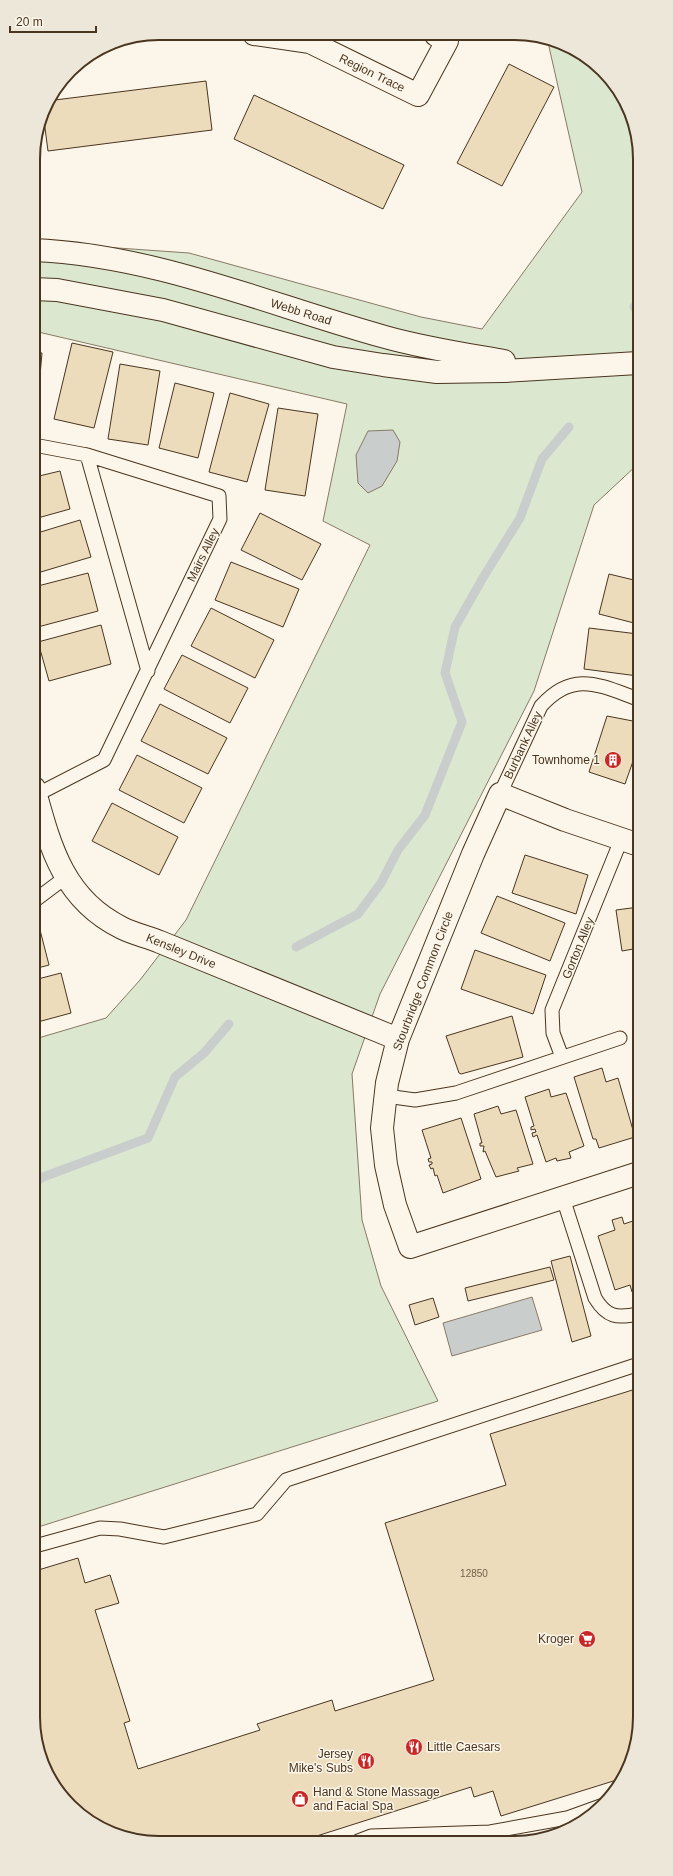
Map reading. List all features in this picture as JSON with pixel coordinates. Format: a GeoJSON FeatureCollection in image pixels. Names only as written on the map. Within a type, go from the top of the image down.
{"type":"FeatureCollection","features":[{"type":"Feature","properties":{"kind":"street","name":"Region Trace"},"geometry":{"type":"LineString","coordinates":[[296,40],[310,42],[418,95],[447,41],[445,40]]}},
{"type":"Feature","properties":{"kind":"street","name":"Webb Road"},"geometry":{"type":"LineString","coordinates":[[40,251],[99,257],[174,272],[386,338],[504,361],[571,366]]}},
{"type":"Feature","properties":{"kind":"street","name":"Webb Road"},"geometry":{"type":"LineString","coordinates":[[40,289],[57,290],[163,310],[333,357],[383,366],[437,372],[504,371],[633,363]]}},
{"type":"Feature","properties":{"kind":"street"},"geometry":{"type":"LineString","coordinates":[[500,794],[630,842]]}},
{"type":"Feature","properties":{"kind":"street","name":"Stourbridge Common Circle"},"geometry":{"type":"LineString","coordinates":[[500,794],[473,854],[398,1039],[387,1083],[382,1128],[386,1165],[395,1205],[410,1247],[633,1175]]}},
{"type":"Feature","properties":{"kind":"street","name":"Kensley Drive"},"geometry":{"type":"LineString","coordinates":[[40,807],[56,859],[71,885],[95,910],[122,928],[167,944],[398,1039]]}},
{"type":"Feature","properties":{"kind":"lane","name":"Mairs Alley"},"geometry":{"type":"LineString","coordinates":[[40,446],[87,455],[219,496],[220,519],[104,760],[40,789]]}},
{"type":"Feature","properties":{"kind":"lane"},"geometry":{"type":"LineString","coordinates":[[87,455],[148,671]]}},
{"type":"Feature","properties":{"kind":"lane","name":"Burbank Alley"},"geometry":{"type":"LineString","coordinates":[[500,794],[541,706],[551,695],[565,687],[578,683],[594,685],[633,697]]}},
{"type":"Feature","properties":{"kind":"lane","name":"Gorton Alley"},"geometry":{"type":"LineString","coordinates":[[562,1058],[553,1033],[552,1010],[630,842]]}},
{"type":"Feature","properties":{"kind":"lane"},"geometry":{"type":"LineString","coordinates":[[40,896],[66,877]]}},
{"type":"Feature","properties":{"kind":"lane"},"geometry":{"type":"LineString","coordinates":[[386,1096],[415,1100],[456,1093],[620,1038]]}},
{"type":"Feature","properties":{"kind":"lane"},"geometry":{"type":"LineString","coordinates":[[563,1198],[595,1298],[602,1309],[612,1315],[633,1315]]}},
{"type":"Feature","properties":{"kind":"lane"},"geometry":{"type":"LineString","coordinates":[[40,1545],[100,1528],[120,1529],[164,1537],[257,1514],[286,1480],[633,1366]]}},
{"type":"Feature","properties":{"kind":"lane"},"geometry":{"type":"LineString","coordinates":[[371,1836],[492,1836],[567,1818],[588,1810]]}},
{"type":"Feature","properties":{"kind":"green space"},"geometry":{"type":"Polygon","coordinates":[[[549,45],[574,56],[598,75],[617,99],[624,113],[631,135],[633,151],[633,469],[594,505],[534,691],[380,994],[352,1074],[362,1220],[381,1286],[438,1401],[40,1526],[40,1038],[106,1018],[140,980],[186,920],[370,545],[323,521],[347,404],[40,332],[40,242],[189,253],[421,317],[482,329],[582,192],[549,45]]]}},
{"type":"Feature","properties":{"kind":"shaded area"},"geometry":{"type":"Polygon","coordinates":[[[393,430],[400,442],[397,461],[382,486],[368,493],[358,483],[356,455],[368,431],[393,430]]]}},
{"type":"Feature","properties":{"kind":"shaded area"},"geometry":{"type":"Polygon","coordinates":[[[532,1297],[542,1330],[452,1356],[443,1323],[532,1297]]]}},
{"type":"Feature","properties":{"kind":"building"},"geometry":{"type":"Polygon","coordinates":[[[509,64],[554,87],[502,186],[457,163],[509,64]]]}},
{"type":"Feature","properties":{"kind":"building"},"geometry":{"type":"Polygon","coordinates":[[[206,81],[212,130],[48,151],[45,126],[56,100],[206,81]]]}},
{"type":"Feature","properties":{"kind":"building"},"geometry":{"type":"Polygon","coordinates":[[[254,95],[404,165],[383,209],[234,139],[254,95]]]}},
{"type":"Feature","properties":{"kind":"building"},"geometry":{"type":"Polygon","coordinates":[[[72,343],[113,352],[94,428],[54,419],[72,343]]]}},
{"type":"Feature","properties":{"kind":"building"},"geometry":{"type":"Polygon","coordinates":[[[40,353],[42,353],[40,376],[40,353]]]}},
{"type":"Feature","properties":{"kind":"building"},"geometry":{"type":"Polygon","coordinates":[[[120,364],[160,371],[148,445],[108,439],[120,364]]]}},
{"type":"Feature","properties":{"kind":"building"},"geometry":{"type":"Polygon","coordinates":[[[175,383],[214,393],[198,458],[159,448],[175,383]]]}},
{"type":"Feature","properties":{"kind":"building"},"geometry":{"type":"Polygon","coordinates":[[[230,393],[269,404],[247,482],[209,472],[230,393]]]}},
{"type":"Feature","properties":{"kind":"building"},"geometry":{"type":"Polygon","coordinates":[[[278,408],[318,414],[305,496],[265,490],[278,408]]]}},
{"type":"Feature","properties":{"kind":"building"},"geometry":{"type":"Polygon","coordinates":[[[60,471],[70,509],[40,517],[40,476],[60,471]]]}},
{"type":"Feature","properties":{"kind":"building"},"geometry":{"type":"Polygon","coordinates":[[[260,513],[321,544],[302,580],[241,550],[260,513]]]}},
{"type":"Feature","properties":{"kind":"building"},"geometry":{"type":"Polygon","coordinates":[[[80,520],[91,557],[40,572],[40,532],[80,520]]]}},
{"type":"Feature","properties":{"kind":"building"},"geometry":{"type":"Polygon","coordinates":[[[231,562],[299,589],[283,627],[215,600],[231,562]]]}},
{"type":"Feature","properties":{"kind":"building"},"geometry":{"type":"Polygon","coordinates":[[[88,573],[98,611],[40,626],[40,585],[88,573]]]}},
{"type":"Feature","properties":{"kind":"building"},"geometry":{"type":"Polygon","coordinates":[[[609,574],[633,580],[633,623],[599,614],[609,574]]]}},
{"type":"Feature","properties":{"kind":"building"},"geometry":{"type":"Polygon","coordinates":[[[211,608],[274,640],[255,678],[191,646],[211,608]]]}},
{"type":"Feature","properties":{"kind":"building"},"geometry":{"type":"Polygon","coordinates":[[[101,625],[111,664],[49,681],[40,649],[40,641],[101,625]]]}},
{"type":"Feature","properties":{"kind":"building"},"geometry":{"type":"Polygon","coordinates":[[[589,628],[633,633],[633,675],[584,669],[589,628]]]}},
{"type":"Feature","properties":{"kind":"building"},"geometry":{"type":"Polygon","coordinates":[[[182,655],[248,688],[230,723],[164,689],[182,655]]]}},
{"type":"Feature","properties":{"kind":"building"},"geometry":{"type":"Polygon","coordinates":[[[160,704],[227,738],[208,774],[141,741],[160,704]]]}},
{"type":"Feature","properties":{"kind":"building","name":"Townhome 1"},"geometry":{"type":"Polygon","coordinates":[[[607,716],[633,721],[633,761],[625,784],[589,772],[607,716]]]}},
{"type":"Feature","properties":{"kind":"building"},"geometry":{"type":"Polygon","coordinates":[[[137,755],[202,788],[184,823],[119,790],[137,755]]]}},
{"type":"Feature","properties":{"kind":"building"},"geometry":{"type":"Polygon","coordinates":[[[112,803],[178,837],[159,875],[92,841],[112,803]]]}},
{"type":"Feature","properties":{"kind":"building"},"geometry":{"type":"Polygon","coordinates":[[[525,855],[588,875],[576,914],[512,893],[525,855]]]}},
{"type":"Feature","properties":{"kind":"building"},"geometry":{"type":"Polygon","coordinates":[[[497,896],[565,923],[550,961],[481,933],[497,896]]]}},
{"type":"Feature","properties":{"kind":"building"},"geometry":{"type":"Polygon","coordinates":[[[633,908],[633,949],[622,951],[616,910],[633,908]]]}},
{"type":"Feature","properties":{"kind":"building"},"geometry":{"type":"Polygon","coordinates":[[[40,930],[49,965],[40,967],[40,930]]]}},
{"type":"Feature","properties":{"kind":"building"},"geometry":{"type":"Polygon","coordinates":[[[475,950],[546,975],[533,1014],[461,989],[475,950]]]}},
{"type":"Feature","properties":{"kind":"building"},"geometry":{"type":"Polygon","coordinates":[[[61,973],[71,1013],[40,1021],[40,978],[61,973]]]}},
{"type":"Feature","properties":{"kind":"building"},"geometry":{"type":"Polygon","coordinates":[[[512,1016],[523,1057],[461,1074],[459,1073],[446,1036],[512,1016]]]}},
{"type":"Feature","properties":{"kind":"building"},"geometry":{"type":"Polygon","coordinates":[[[602,1068],[606,1082],[618,1078],[633,1130],[633,1138],[599,1148],[596,1139],[593,1139],[574,1077],[602,1068]]]}},
{"type":"Feature","properties":{"kind":"building"},"geometry":{"type":"Polygon","coordinates":[[[549,1089],[551,1097],[566,1093],[584,1146],[569,1152],[571,1158],[557,1161],[556,1158],[546,1162],[537,1135],[533,1137],[532,1133],[536,1132],[535,1129],[531,1130],[531,1127],[534,1126],[525,1097],[549,1089]]]}},
{"type":"Feature","properties":{"kind":"building"},"geometry":{"type":"Polygon","coordinates":[[[498,1106],[501,1114],[516,1110],[533,1164],[517,1168],[519,1171],[496,1177],[485,1151],[483,1152],[484,1146],[480,1146],[480,1143],[482,1143],[474,1114],[498,1106]]]}},
{"type":"Feature","properties":{"kind":"building"},"geometry":{"type":"Polygon","coordinates":[[[461,1118],[481,1179],[443,1193],[437,1175],[435,1176],[433,1168],[431,1169],[429,1165],[432,1164],[432,1162],[429,1162],[428,1159],[431,1158],[422,1130],[461,1118]]]}},
{"type":"Feature","properties":{"kind":"building"},"geometry":{"type":"Polygon","coordinates":[[[622,1217],[624,1224],[633,1221],[632,1292],[630,1285],[615,1290],[598,1236],[615,1230],[612,1220],[622,1217]]]}},
{"type":"Feature","properties":{"kind":"building"},"geometry":{"type":"Polygon","coordinates":[[[570,1256],[591,1336],[572,1342],[551,1261],[570,1256]]]}},
{"type":"Feature","properties":{"kind":"building"},"geometry":{"type":"Polygon","coordinates":[[[550,1267],[554,1280],[468,1301],[465,1288],[550,1267]]]}},
{"type":"Feature","properties":{"kind":"building"},"geometry":{"type":"Polygon","coordinates":[[[433,1298],[439,1317],[415,1325],[409,1305],[433,1298]]]}},
{"type":"Feature","properties":{"kind":"building"},"geometry":{"type":"Polygon","coordinates":[[[633,1390],[633,1725],[631,1741],[624,1763],[614,1781],[501,1816],[493,1791],[474,1797],[471,1787],[317,1836],[151,1836],[135,1834],[120,1830],[99,1820],[86,1811],[65,1790],[52,1770],[46,1756],[40,1725],[40,1569],[78,1558],[85,1583],[110,1575],[119,1603],[95,1610],[130,1721],[124,1723],[138,1769],[260,1730],[257,1724],[332,1700],[335,1711],[434,1680],[385,1523],[506,1485],[490,1434],[633,1390]]]}},
{"type":"Feature","properties":{"kind":"waterway"},"geometry":{"type":"LineString","coordinates":[[296,947],[358,914],[381,883],[398,850],[425,815],[462,722],[445,673],[455,627],[484,576],[520,518],[542,459],[569,427]]}},
{"type":"Feature","properties":{"kind":"waterway"},"geometry":{"type":"LineString","coordinates":[[40,1179],[148,1138],[175,1077],[204,1053],[229,1024]]}},
{"type":"Feature","properties":{"kind":"place","name":"Townhome 1"},"geometry":{"type":"Point","coordinates":[613,760]}},
{"type":"Feature","properties":{"kind":"place","name":"Kroger"},"geometry":{"type":"Point","coordinates":[587,1639]}},
{"type":"Feature","properties":{"kind":"place","name":"Little Caesars"},"geometry":{"type":"Point","coordinates":[414,1747]}},
{"type":"Feature","properties":{"kind":"place","name":"Jersey Mike's Subs"},"geometry":{"type":"Point","coordinates":[366,1761]}},
{"type":"Feature","properties":{"kind":"place","name":"Hand & Stone Massage and Facial Spa"},"geometry":{"type":"Point","coordinates":[300,1799]}}]}
